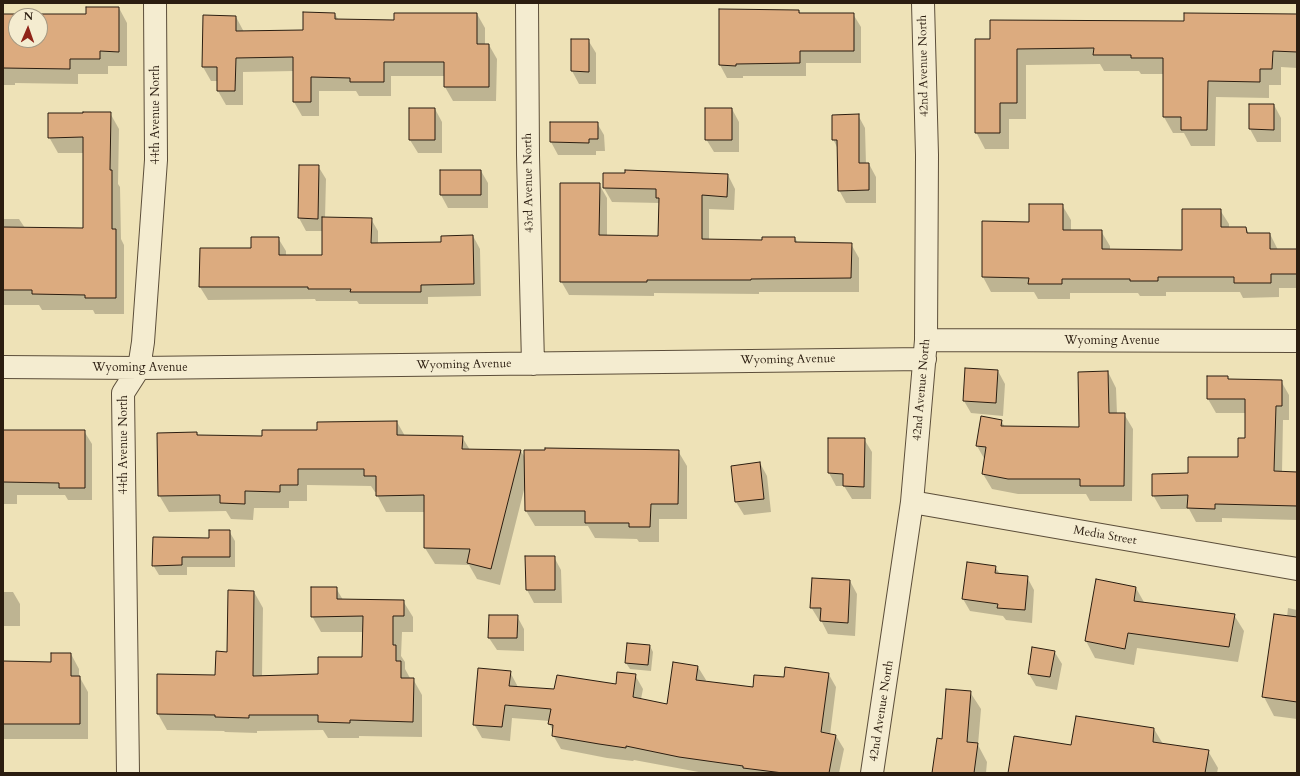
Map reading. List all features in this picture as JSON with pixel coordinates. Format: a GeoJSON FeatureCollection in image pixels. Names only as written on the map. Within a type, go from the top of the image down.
{"type":"FeatureCollection","features":[{"type":"Feature","properties":{"kind":"street","name":"44th Avenue North"},"geometry":{"type":"LineString","coordinates":[[128,773],[123,393],[139,368],[143,342],[156,160],[155,3]]}},
{"type":"Feature","properties":{"kind":"street","name":"43rd Avenue North"},"geometry":{"type":"LineString","coordinates":[[527,3],[528,155],[533,364]]}},
{"type":"Feature","properties":{"kind":"street","name":"42nd Avenue North"},"geometry":{"type":"LineString","coordinates":[[872,773],[912,502],[925,350],[927,155],[923,3]]}},
{"type":"Feature","properties":{"kind":"street","name":"Wyoming Avenue"},"geometry":{"type":"LineString","coordinates":[[3,367],[139,368],[533,364],[925,350],[1297,341]]}},
{"type":"Feature","properties":{"kind":"street","name":"Media Street"},"geometry":{"type":"LineString","coordinates":[[912,502],[1297,569]]}},
{"type":"Feature","properties":{"kind":"building"},"geometry":{"type":"Polygon","coordinates":[[[86,7],[119,7],[119,52],[100,51],[100,59],[70,59],[70,69],[3,68],[3,14],[8,14],[8,48],[48,48],[48,14],[86,14],[86,7]]]}},
{"type":"Feature","properties":{"kind":"building"},"geometry":{"type":"Polygon","coordinates":[[[719,9],[799,10],[799,13],[854,13],[854,51],[800,51],[800,63],[736,64],[736,66],[719,65],[719,9]]]}},
{"type":"Feature","properties":{"kind":"building"},"geometry":{"type":"Polygon","coordinates":[[[303,12],[335,13],[335,19],[394,20],[394,13],[477,13],[477,44],[489,44],[489,87],[444,87],[444,62],[384,62],[384,82],[350,82],[350,78],[311,77],[311,102],[293,102],[293,57],[236,58],[235,91],[217,91],[217,67],[202,67],[203,15],[236,16],[236,31],[303,30],[303,12]]]}},
{"type":"Feature","properties":{"kind":"building"},"geometry":{"type":"Polygon","coordinates":[[[1184,13],[1297,14],[1297,52],[1273,51],[1272,69],[1260,69],[1260,82],[1208,81],[1207,130],[1181,130],[1181,117],[1163,117],[1163,58],[1131,58],[1131,55],[1093,55],[1094,48],[1017,49],[1017,103],[1000,103],[1000,133],[975,133],[975,39],[990,39],[990,20],[1184,21],[1184,13]]]}},
{"type":"Feature","properties":{"kind":"building"},"geometry":{"type":"Polygon","coordinates":[[[571,39],[589,39],[589,72],[571,71],[571,39]]]}},
{"type":"Feature","properties":{"kind":"building"},"geometry":{"type":"Polygon","coordinates":[[[1249,104],[1274,104],[1274,130],[1249,129],[1249,104]]]}},
{"type":"Feature","properties":{"kind":"building"},"geometry":{"type":"Polygon","coordinates":[[[409,108],[435,108],[435,140],[409,140],[409,108]]]}},
{"type":"Feature","properties":{"kind":"building"},"geometry":{"type":"Polygon","coordinates":[[[705,108],[732,108],[732,140],[705,140],[705,108]]]}},
{"type":"Feature","properties":{"kind":"building"},"geometry":{"type":"Polygon","coordinates":[[[111,112],[110,170],[112,170],[112,229],[116,229],[116,298],[85,298],[85,295],[32,294],[32,290],[3,290],[3,227],[83,228],[83,137],[48,138],[48,113],[111,112]]]}},
{"type":"Feature","properties":{"kind":"building"},"geometry":{"type":"Polygon","coordinates":[[[859,114],[859,163],[869,163],[869,190],[838,191],[837,140],[832,140],[832,115],[859,114]]]}},
{"type":"Feature","properties":{"kind":"building"},"geometry":{"type":"Polygon","coordinates":[[[550,122],[598,122],[598,139],[589,139],[589,143],[550,142],[550,122]]]}},
{"type":"Feature","properties":{"kind":"building"},"geometry":{"type":"Polygon","coordinates":[[[299,165],[319,165],[318,219],[298,218],[299,165]]]}},
{"type":"Feature","properties":{"kind":"building"},"geometry":{"type":"Polygon","coordinates":[[[440,170],[481,170],[481,195],[440,195],[440,170]]]}},
{"type":"Feature","properties":{"kind":"building"},"geometry":{"type":"Polygon","coordinates":[[[625,170],[728,174],[727,197],[702,195],[702,239],[762,240],[762,237],[795,237],[795,242],[852,243],[851,278],[560,282],[560,183],[600,183],[599,235],[658,236],[659,198],[656,198],[656,189],[603,188],[603,173],[625,173],[625,170]]]}},
{"type":"Feature","properties":{"kind":"building"},"geometry":{"type":"Polygon","coordinates":[[[1029,204],[1063,204],[1063,230],[1102,230],[1102,249],[1182,250],[1182,209],[1221,209],[1221,227],[1246,227],[1247,233],[1270,233],[1270,249],[1297,249],[1297,274],[1271,274],[1271,283],[1234,283],[1234,277],[1158,277],[1158,281],[1130,281],[1130,279],[1062,279],[1062,284],[1028,284],[1029,278],[982,277],[982,221],[1029,222],[1029,204]]]}},
{"type":"Feature","properties":{"kind":"building"},"geometry":{"type":"Polygon","coordinates":[[[322,217],[372,218],[371,243],[441,242],[441,236],[473,235],[474,284],[421,285],[421,292],[350,292],[351,289],[308,289],[308,287],[199,287],[200,248],[251,248],[251,237],[279,237],[279,255],[322,255],[322,217]]]}},
{"type":"Feature","properties":{"kind":"building"},"geometry":{"type":"Polygon","coordinates":[[[965,368],[998,370],[996,403],[963,401],[965,368]]]}},
{"type":"Feature","properties":{"kind":"building"},"geometry":{"type":"Polygon","coordinates":[[[1108,371],[1109,413],[1125,413],[1124,486],[1080,486],[1080,479],[1008,479],[982,474],[986,447],[976,446],[981,416],[1002,420],[1001,426],[1079,427],[1078,372],[1108,371]]]}},
{"type":"Feature","properties":{"kind":"building"},"geometry":{"type":"Polygon","coordinates":[[[1207,376],[1228,376],[1228,379],[1282,380],[1282,406],[1276,406],[1274,471],[1297,472],[1297,506],[1215,504],[1215,509],[1187,508],[1188,495],[1152,496],[1152,474],[1188,473],[1188,457],[1238,457],[1238,438],[1245,438],[1245,399],[1207,399],[1207,376]]]}},
{"type":"Feature","properties":{"kind":"building"},"geometry":{"type":"Polygon","coordinates":[[[397,421],[397,435],[463,436],[462,449],[521,450],[491,569],[467,563],[470,549],[424,548],[424,495],[376,496],[376,476],[364,476],[364,469],[298,469],[298,485],[280,485],[280,492],[245,491],[245,504],[220,503],[220,495],[158,496],[157,433],[197,432],[197,435],[262,436],[262,430],[317,430],[317,422],[397,421]]]}},
{"type":"Feature","properties":{"kind":"building"},"geometry":{"type":"Polygon","coordinates":[[[3,430],[85,430],[85,488],[59,488],[59,483],[3,482],[3,430]]]}},
{"type":"Feature","properties":{"kind":"building"},"geometry":{"type":"Polygon","coordinates":[[[828,438],[865,438],[864,487],[843,486],[843,474],[828,473],[828,438]]]}},
{"type":"Feature","properties":{"kind":"building"},"geometry":{"type":"Polygon","coordinates":[[[545,448],[679,450],[678,504],[651,504],[650,527],[629,527],[629,523],[585,523],[585,511],[525,511],[524,450],[545,450],[545,448]]]}},
{"type":"Feature","properties":{"kind":"building"},"geometry":{"type":"Polygon","coordinates":[[[760,462],[764,499],[735,502],[731,466],[760,462]]]}},
{"type":"Feature","properties":{"kind":"building"},"geometry":{"type":"Polygon","coordinates":[[[209,530],[230,530],[230,557],[182,557],[182,565],[152,566],[153,537],[209,538],[209,530]]]}},
{"type":"Feature","properties":{"kind":"building"},"geometry":{"type":"Polygon","coordinates":[[[525,556],[555,556],[555,590],[526,590],[525,556]]]}},
{"type":"Feature","properties":{"kind":"building"},"geometry":{"type":"Polygon","coordinates":[[[967,562],[996,566],[995,573],[1028,576],[1025,610],[997,608],[998,604],[962,599],[967,562]]]}},
{"type":"Feature","properties":{"kind":"building"},"geometry":{"type":"Polygon","coordinates":[[[812,578],[850,580],[848,623],[820,621],[821,608],[810,608],[812,578]]]}},
{"type":"Feature","properties":{"kind":"building"},"geometry":{"type":"Polygon","coordinates":[[[1096,579],[1136,587],[1134,601],[1235,614],[1229,647],[1128,633],[1125,649],[1085,641],[1096,579]]]}},
{"type":"Feature","properties":{"kind":"building"},"geometry":{"type":"Polygon","coordinates":[[[311,587],[337,587],[337,599],[404,600],[404,616],[393,616],[393,645],[396,645],[396,661],[401,661],[401,678],[414,678],[413,722],[350,720],[350,723],[318,722],[318,715],[249,715],[249,718],[215,717],[215,715],[157,714],[157,674],[215,675],[216,651],[227,652],[228,590],[254,591],[253,676],[318,674],[318,657],[362,657],[363,616],[311,617],[311,587]]]}},
{"type":"Feature","properties":{"kind":"building"},"geometry":{"type":"Polygon","coordinates":[[[1274,614],[1297,617],[1297,702],[1262,697],[1274,614]]]}},
{"type":"Feature","properties":{"kind":"building"},"geometry":{"type":"Polygon","coordinates":[[[489,615],[518,615],[517,638],[488,638],[489,615]]]}},
{"type":"Feature","properties":{"kind":"building"},"geometry":{"type":"Polygon","coordinates":[[[627,643],[650,645],[648,665],[625,663],[627,643]]]}},
{"type":"Feature","properties":{"kind":"building"},"geometry":{"type":"Polygon","coordinates":[[[1032,647],[1055,651],[1050,677],[1028,674],[1032,647]]]}},
{"type":"Feature","properties":{"kind":"building"},"geometry":{"type":"Polygon","coordinates":[[[51,653],[71,653],[71,676],[80,676],[80,724],[3,724],[3,661],[51,662],[51,653]]]}},
{"type":"Feature","properties":{"kind":"building"},"geometry":{"type":"Polygon","coordinates":[[[673,662],[698,666],[696,680],[753,687],[754,675],[784,677],[785,667],[829,673],[821,732],[836,735],[829,773],[783,773],[743,768],[743,766],[679,757],[626,746],[626,748],[552,736],[553,725],[548,724],[551,709],[505,705],[502,727],[473,725],[478,668],[511,671],[509,686],[554,689],[557,675],[616,684],[617,672],[636,674],[633,697],[667,704],[673,662]]]}},
{"type":"Feature","properties":{"kind":"building"},"geometry":{"type":"Polygon","coordinates":[[[946,689],[971,691],[967,742],[978,743],[974,773],[932,773],[937,738],[942,739],[946,689]]]}},
{"type":"Feature","properties":{"kind":"building"},"geometry":{"type":"Polygon","coordinates":[[[1076,716],[1154,728],[1153,742],[1209,750],[1205,773],[1008,773],[1014,736],[1071,745],[1076,716]]]}}]}
